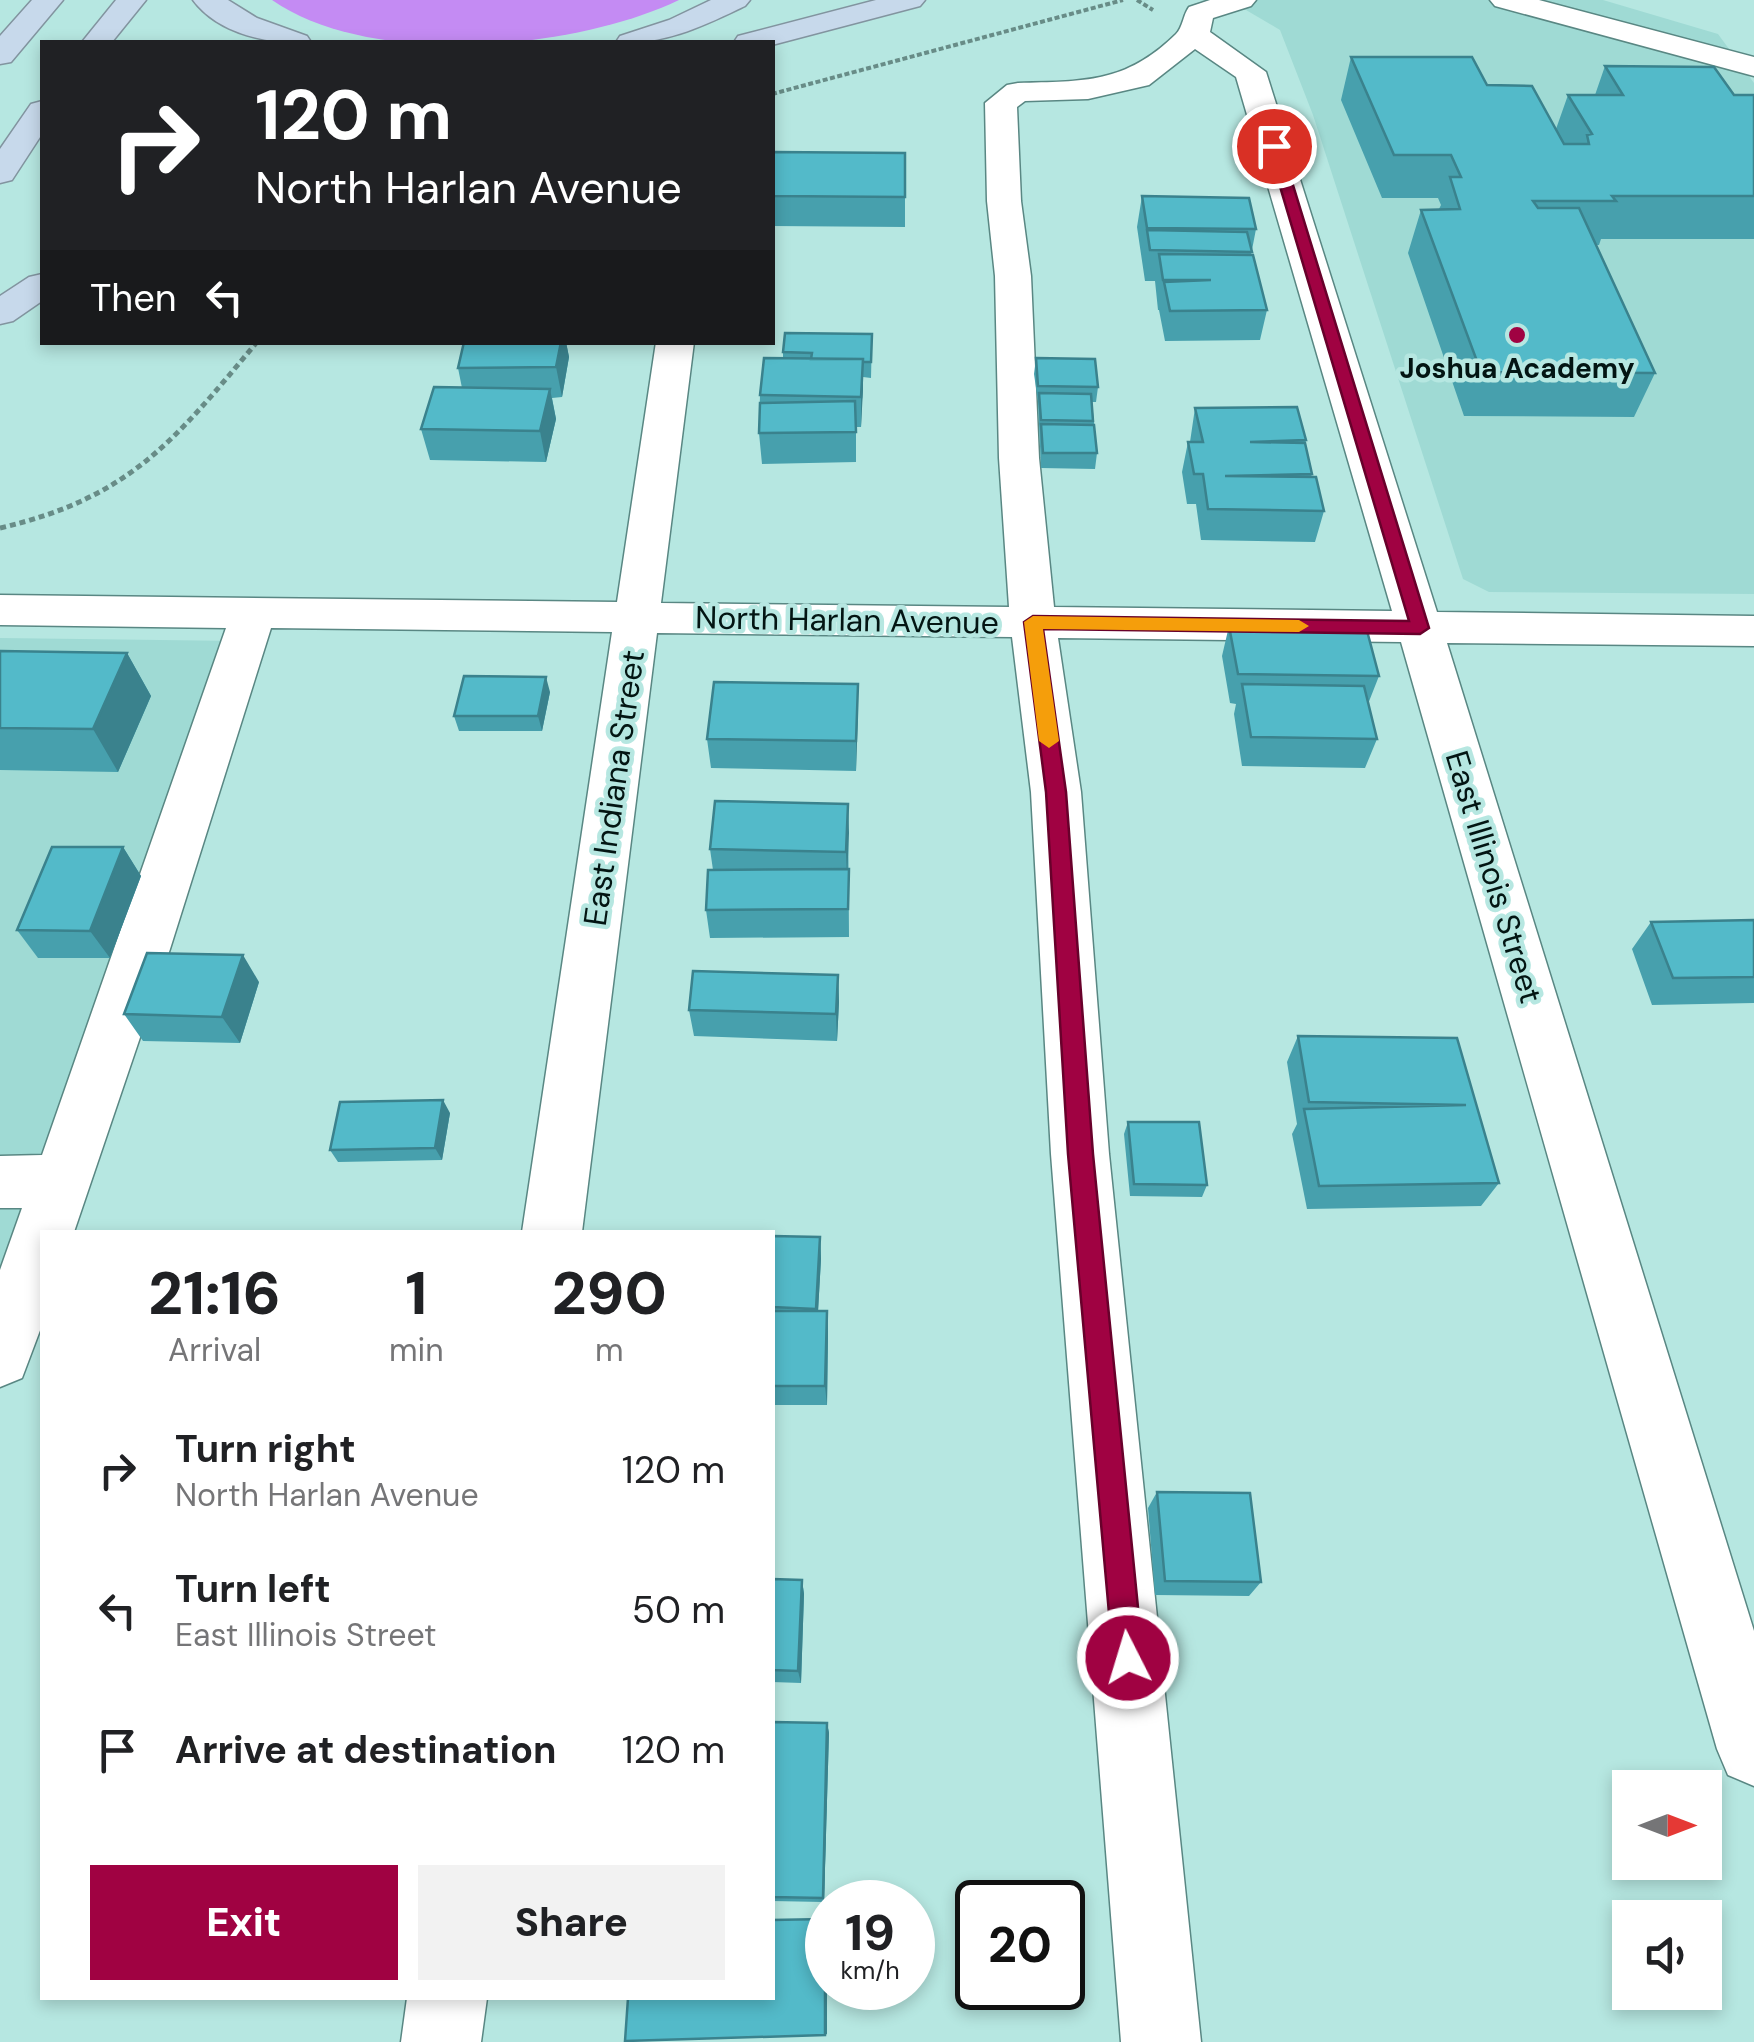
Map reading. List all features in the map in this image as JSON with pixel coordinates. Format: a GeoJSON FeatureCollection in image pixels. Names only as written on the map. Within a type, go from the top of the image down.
{"type":"FeatureCollection","features":[{"type":"Feature","properties":{"kind":"highway"},"geometry":{"type":"LineString","coordinates":[[0,56],[48,0]]}},
{"type":"Feature","properties":{"kind":"highway"},"geometry":{"type":"LineString","coordinates":[[99,40],[130,0]]}},
{"type":"Feature","properties":{"kind":"highway"},"geometry":{"type":"LineString","coordinates":[[208,0],[246,24],[290,40]]}},
{"type":"Feature","properties":{"kind":"highway"},"geometry":{"type":"LineString","coordinates":[[637,40],[680,26],[734,0]]}},
{"type":"Feature","properties":{"kind":"highway"},"geometry":{"type":"LineString","coordinates":[[757,40],[910,0]]}},
{"type":"Feature","properties":{"kind":"highway"},"geometry":{"type":"LineString","coordinates":[[0,173],[40,114]]}},
{"type":"Feature","properties":{"kind":"highway"},"geometry":{"type":"LineString","coordinates":[[0,313],[40,286]]}},
{"type":"Feature","properties":{"kind":"street"},"geometry":{"type":"LineString","coordinates":[[1162,2042],[1080,1154],[1056,792],[1033,622],[1019,458],[1000,102],[1018,92],[1088,90],[1138,78],[1194,35],[1198,12],[1240,0]]}},
{"type":"Feature","properties":{"kind":"street"},"geometry":{"type":"LineString","coordinates":[[1505,0],[1754,67]]}},
{"type":"Feature","properties":{"kind":"street","name":"East Illinois Street"},"geometry":{"type":"LineString","coordinates":[[1194,35],[1250,72],[1754,1749]]}},
{"type":"Feature","properties":{"kind":"street","name":"East Indiana Street"},"geometry":{"type":"LineString","coordinates":[[552,1230],[674,345]]}},
{"type":"Feature","properties":{"kind":"street","name":"North Harlan Avenue"},"geometry":{"type":"LineString","coordinates":[[0,610],[1754,631]]}},
{"type":"Feature","properties":{"kind":"street"},"geometry":{"type":"LineString","coordinates":[[43,1230],[143,949],[254,613]]}},
{"type":"Feature","properties":{"kind":"street"},"geometry":{"type":"LineString","coordinates":[[0,1182],[59,1181]]}},
{"type":"Feature","properties":{"kind":"street"},"geometry":{"type":"LineString","coordinates":[[0,1357],[40,1238]]}},
{"type":"Feature","properties":{"kind":"street"},"geometry":{"type":"LineString","coordinates":[[441,2042],[447,2000]]}},
{"type":"Feature","properties":{"kind":"path"},"geometry":{"type":"LineString","coordinates":[[775,93],[1123,0]]}},
{"type":"Feature","properties":{"kind":"path"},"geometry":{"type":"LineString","coordinates":[[0,528],[80,506],[132,474],[167,448],[254,345]]}},
{"type":"Feature","properties":{"kind":"shaded area"},"geometry":{"type":"Polygon","coordinates":[[[272,0],[679,0],[585,31],[531,40],[390,40],[314,22],[272,0]]]}},
{"type":"Feature","properties":{"kind":"shaded area"},"geometry":{"type":"Polygon","coordinates":[[[1200,0],[1603,0],[1718,34],[1754,83],[1754,594],[1489,592],[1463,579],[1313,115],[1280,30],[1246,10],[1200,0]]]}},
{"type":"Feature","properties":{"kind":"shaded area"},"geometry":{"type":"Polygon","coordinates":[[[0,638],[240,641],[0,1302],[0,638]]]}},
{"type":"Feature","properties":{"kind":"building","name":"Joshua Academy"},"geometry":{"type":"Polygon","coordinates":[[[1351,57],[1472,57],[1487,85],[1532,86],[1564,144],[1589,144],[1587,135],[1592,134],[1568,95],[1623,95],[1605,66],[1714,67],[1734,95],[1754,95],[1754,196],[1612,196],[1616,201],[1533,201],[1538,208],[1579,208],[1655,373],[1481,372],[1421,210],[1460,209],[1450,177],[1461,177],[1451,155],[1394,155],[1351,57]]]}},
{"type":"Feature","properties":{"kind":"building"},"geometry":{"type":"Polygon","coordinates":[[[775,152],[905,153],[905,197],[775,196],[775,152]]]}},
{"type":"Feature","properties":{"kind":"building"},"geometry":{"type":"Polygon","coordinates":[[[1142,196],[1249,198],[1256,229],[1147,228],[1142,196]]]}},
{"type":"Feature","properties":{"kind":"building"},"geometry":{"type":"Polygon","coordinates":[[[1147,230],[1247,232],[1252,252],[1150,250],[1147,230]]]}},
{"type":"Feature","properties":{"kind":"building"},"geometry":{"type":"Polygon","coordinates":[[[1159,254],[1253,255],[1267,310],[1170,311],[1164,282],[1211,280],[1163,280],[1159,254]]]}},
{"type":"Feature","properties":{"kind":"building"},"geometry":{"type":"Polygon","coordinates":[[[785,333],[872,334],[871,362],[811,359],[812,353],[783,352],[785,333]]]}},
{"type":"Feature","properties":{"kind":"building"},"geometry":{"type":"Polygon","coordinates":[[[463,345],[560,345],[556,367],[458,368],[463,345]]]}},
{"type":"Feature","properties":{"kind":"building"},"geometry":{"type":"Polygon","coordinates":[[[764,358],[863,359],[861,397],[760,395],[764,358]]]}},
{"type":"Feature","properties":{"kind":"building"},"geometry":{"type":"Polygon","coordinates":[[[1036,358],[1095,359],[1098,387],[1038,386],[1036,358]]]}},
{"type":"Feature","properties":{"kind":"building"},"geometry":{"type":"Polygon","coordinates":[[[434,387],[550,389],[540,431],[421,429],[434,387]]]}},
{"type":"Feature","properties":{"kind":"building"},"geometry":{"type":"Polygon","coordinates":[[[1039,393],[1091,394],[1093,421],[1041,420],[1039,393]]]}},
{"type":"Feature","properties":{"kind":"building"},"geometry":{"type":"Polygon","coordinates":[[[855,401],[856,432],[759,433],[760,403],[855,401]]]}},
{"type":"Feature","properties":{"kind":"building"},"geometry":{"type":"Polygon","coordinates":[[[1297,407],[1306,440],[1250,442],[1305,443],[1312,474],[1225,476],[1316,477],[1324,511],[1208,509],[1203,474],[1194,474],[1188,442],[1203,442],[1195,408],[1297,407]]]}},
{"type":"Feature","properties":{"kind":"building"},"geometry":{"type":"Polygon","coordinates":[[[1041,424],[1094,425],[1097,453],[1043,453],[1041,424]]]}},
{"type":"Feature","properties":{"kind":"building"},"geometry":{"type":"Polygon","coordinates":[[[1229,626],[1366,627],[1379,676],[1238,674],[1229,626]]]}},
{"type":"Feature","properties":{"kind":"building"},"geometry":{"type":"Polygon","coordinates":[[[0,651],[127,653],[93,729],[0,728],[0,651]]]}},
{"type":"Feature","properties":{"kind":"building"},"geometry":{"type":"Polygon","coordinates":[[[464,676],[546,677],[538,716],[454,716],[464,676]]]}},
{"type":"Feature","properties":{"kind":"building"},"geometry":{"type":"Polygon","coordinates":[[[714,682],[858,684],[856,741],[707,739],[714,682]]]}},
{"type":"Feature","properties":{"kind":"building"},"geometry":{"type":"Polygon","coordinates":[[[1242,684],[1364,686],[1377,739],[1251,737],[1242,684]]]}},
{"type":"Feature","properties":{"kind":"building"},"geometry":{"type":"Polygon","coordinates":[[[715,801],[848,804],[846,852],[710,849],[715,801]]]}},
{"type":"Feature","properties":{"kind":"building"},"geometry":{"type":"Polygon","coordinates":[[[52,847],[123,847],[90,931],[17,930],[52,847]]]}},
{"type":"Feature","properties":{"kind":"building"},"geometry":{"type":"Polygon","coordinates":[[[849,869],[848,909],[706,910],[708,870],[849,869]]]}},
{"type":"Feature","properties":{"kind":"building"},"geometry":{"type":"Polygon","coordinates":[[[1754,920],[1754,977],[1673,978],[1651,922],[1754,920]]]}},
{"type":"Feature","properties":{"kind":"building"},"geometry":{"type":"Polygon","coordinates":[[[147,953],[243,955],[222,1017],[124,1014],[147,953]]]}},
{"type":"Feature","properties":{"kind":"building"},"geometry":{"type":"Polygon","coordinates":[[[693,971],[838,975],[836,1014],[689,1010],[693,971]]]}},
{"type":"Feature","properties":{"kind":"building"},"geometry":{"type":"Polygon","coordinates":[[[1298,1036],[1457,1038],[1499,1183],[1319,1186],[1304,1109],[1466,1105],[1309,1102],[1298,1036]]]}},
{"type":"Feature","properties":{"kind":"building"},"geometry":{"type":"Polygon","coordinates":[[[443,1100],[435,1148],[330,1150],[340,1102],[443,1100]]]}},
{"type":"Feature","properties":{"kind":"building"},"geometry":{"type":"Polygon","coordinates":[[[1128,1122],[1199,1122],[1207,1185],[1134,1184],[1128,1122]]]}},
{"type":"Feature","properties":{"kind":"building"},"geometry":{"type":"Polygon","coordinates":[[[775,1236],[820,1237],[816,1309],[775,1307],[775,1236]]]}},
{"type":"Feature","properties":{"kind":"building"},"geometry":{"type":"Polygon","coordinates":[[[775,1311],[827,1311],[825,1386],[775,1386],[775,1311]]]}},
{"type":"Feature","properties":{"kind":"building"},"geometry":{"type":"Polygon","coordinates":[[[1157,1492],[1250,1493],[1261,1582],[1165,1581],[1157,1492]]]}},
{"type":"Feature","properties":{"kind":"building"},"geometry":{"type":"Polygon","coordinates":[[[775,1579],[802,1580],[798,1671],[775,1670],[775,1579]]]}},
{"type":"Feature","properties":{"kind":"building"},"geometry":{"type":"Polygon","coordinates":[[[775,1722],[827,1723],[823,1880],[805,1880],[805,1898],[775,1897],[775,1722]]]}},
{"type":"Feature","properties":{"kind":"building"},"geometry":{"type":"Polygon","coordinates":[[[805,1919],[805,2010],[825,2010],[825,2035],[625,2041],[628,2000],[775,2000],[775,1920],[805,1919]]]}},
{"type":"Feature","properties":{"kind":"slow traffic"},"geometry":{"type":"LineString","coordinates":[[1049,741],[1033,622],[1299,626]]}},
{"type":"Feature","properties":{"kind":"place","name":"Joshua Academy"},"geometry":{"type":"Point","coordinates":[1517,335]}},
{"type":"Feature","properties":{"kind":"route"},"geometry":{"type":"LineString","coordinates":[[1128,1658],[1080,1154],[1056,792],[1033,622],[1420,628],[1274,146]]}}]}
